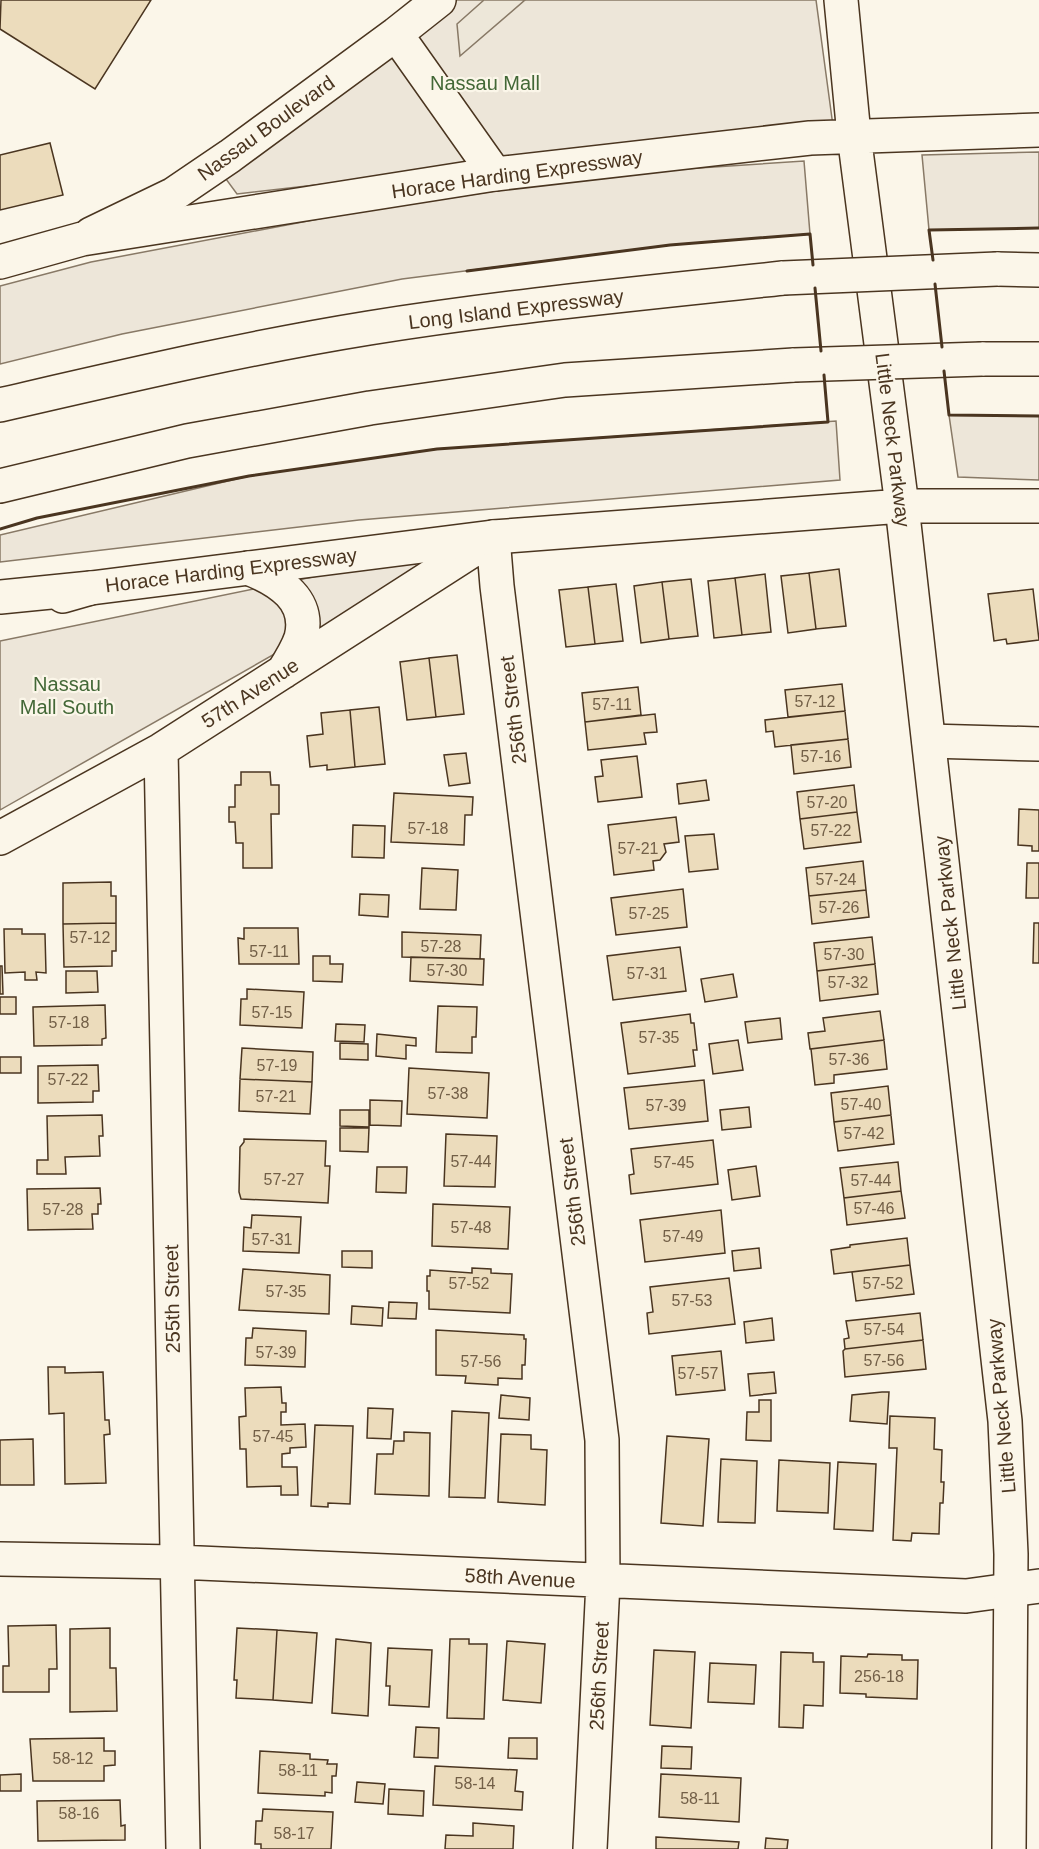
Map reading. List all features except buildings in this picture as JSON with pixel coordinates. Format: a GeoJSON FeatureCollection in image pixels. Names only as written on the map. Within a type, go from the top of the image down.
{"type":"FeatureCollection","features":[{"type":"Feature","properties":{"kind":"main road","name":"Nassau Boulevard"},"geometry":{"type":"LineString","coordinates":[[82,239],[174,194],[230,156],[439,0]]}},
{"type":"Feature","properties":{"kind":"main road","name":"Little Neck Parkway"},"geometry":{"type":"LineString","coordinates":[[841,0],[854,135],[902,506],[929,741],[1005,1421],[1009,1475],[1025,1588],[1009,1849]]}},
{"type":"Feature","properties":{"kind":"main road"},"geometry":{"type":"LineString","coordinates":[[396,34],[495,174]]}},
{"type":"Feature","properties":{"kind":"main road","name":"Horace Harding Expressway"},"geometry":{"type":"LineString","coordinates":[[0,262],[82,239],[495,174],[810,138],[1039,130]]}},
{"type":"Feature","properties":{"kind":"main road","name":"Long Island Expressway"},"geometry":{"type":"LineString","coordinates":[[0,405],[171,365],[368,328],[563,301],[783,278],[998,269],[1039,270]]}},
{"type":"Feature","properties":{"kind":"main road"},"geometry":{"type":"LineString","coordinates":[[0,486],[187,441],[370,408],[565,380],[794,365],[1039,359]]}},
{"type":"Feature","properties":{"kind":"main road","name":"Horace Harding Expressway"},"geometry":{"type":"LineString","coordinates":[[0,613],[91,588],[493,537],[902,506],[1039,506]]}},
{"type":"Feature","properties":{"kind":"main road","name":"57th Avenue"},"geometry":{"type":"LineString","coordinates":[[0,838],[161,750],[493,537]]}},
{"type":"Feature","properties":{"kind":"main road","name":"256th Street"},"geometry":{"type":"LineString","coordinates":[[493,537],[602,1440],[603,1582],[590,1849]]}},
{"type":"Feature","properties":{"kind":"main road"},"geometry":{"type":"LineString","coordinates":[[248,568],[281,585],[293,595],[301,609],[303,624],[300,640],[283,672]]}},
{"type":"Feature","properties":{"kind":"main road"},"geometry":{"type":"LineString","coordinates":[[0,597],[91,588]]}},
{"type":"Feature","properties":{"kind":"main road"},"geometry":{"type":"LineString","coordinates":[[929,741],[1039,744]]}},
{"type":"Feature","properties":{"kind":"main road","name":"255th Street"},"geometry":{"type":"LineString","coordinates":[[161,750],[183,1849]]}},
{"type":"Feature","properties":{"kind":"main road","name":"58th Avenue"},"geometry":{"type":"LineString","coordinates":[[0,1559],[177,1562],[966,1596],[1025,1588]]}},
{"type":"Feature","properties":{"kind":"green space","name":"Nassau Mall"},"geometry":{"type":"Polygon","coordinates":[[[455,0],[816,0],[833,126],[237,194],[223,175],[455,0]]]}},
{"type":"Feature","properties":{"kind":"green space"},"geometry":{"type":"Polygon","coordinates":[[[1039,152],[1039,228],[929,230],[922,155],[1039,152]]]}},
{"type":"Feature","properties":{"kind":"green space"},"geometry":{"type":"Polygon","coordinates":[[[804,161],[810,234],[670,245],[402,279],[122,334],[0,364],[0,286],[91,262],[350,213],[607,174],[804,161]]]}},
{"type":"Feature","properties":{"kind":"green space"},"geometry":{"type":"Polygon","coordinates":[[[949,415],[1039,416],[1039,480],[958,477],[949,415]]]}},
{"type":"Feature","properties":{"kind":"green space"},"geometry":{"type":"Polygon","coordinates":[[[836,421],[840,480],[359,520],[0,562],[0,535],[249,476],[437,449],[836,421]]]}},
{"type":"Feature","properties":{"kind":"green space","name":"Nassau Mall South"},"geometry":{"type":"Polygon","coordinates":[[[430,553],[433,564],[0,810],[0,641],[430,553]]]}},
{"type":"Feature","properties":{"kind":"shaded area"},"geometry":{"type":"Polygon","coordinates":[[[484,0],[525,0],[460,56],[457,24],[484,0]]]}},
{"type":"Feature","properties":{"kind":"wall"},"geometry":{"type":"LineString","coordinates":[[933,260],[929,230],[1039,228]]}},
{"type":"Feature","properties":{"kind":"wall"},"geometry":{"type":"LineString","coordinates":[[467,271],[670,245],[810,234],[813,265]]}},
{"type":"Feature","properties":{"kind":"wall"},"geometry":{"type":"LineString","coordinates":[[935,284],[942,347]]}},
{"type":"Feature","properties":{"kind":"wall"},"geometry":{"type":"LineString","coordinates":[[815,288],[821,351]]}},
{"type":"Feature","properties":{"kind":"wall"},"geometry":{"type":"LineString","coordinates":[[944,371],[949,415],[1039,416]]}},
{"type":"Feature","properties":{"kind":"wall"},"geometry":{"type":"LineString","coordinates":[[0,529],[37,518],[249,476],[437,449],[828,422],[824,375]]}}]}
